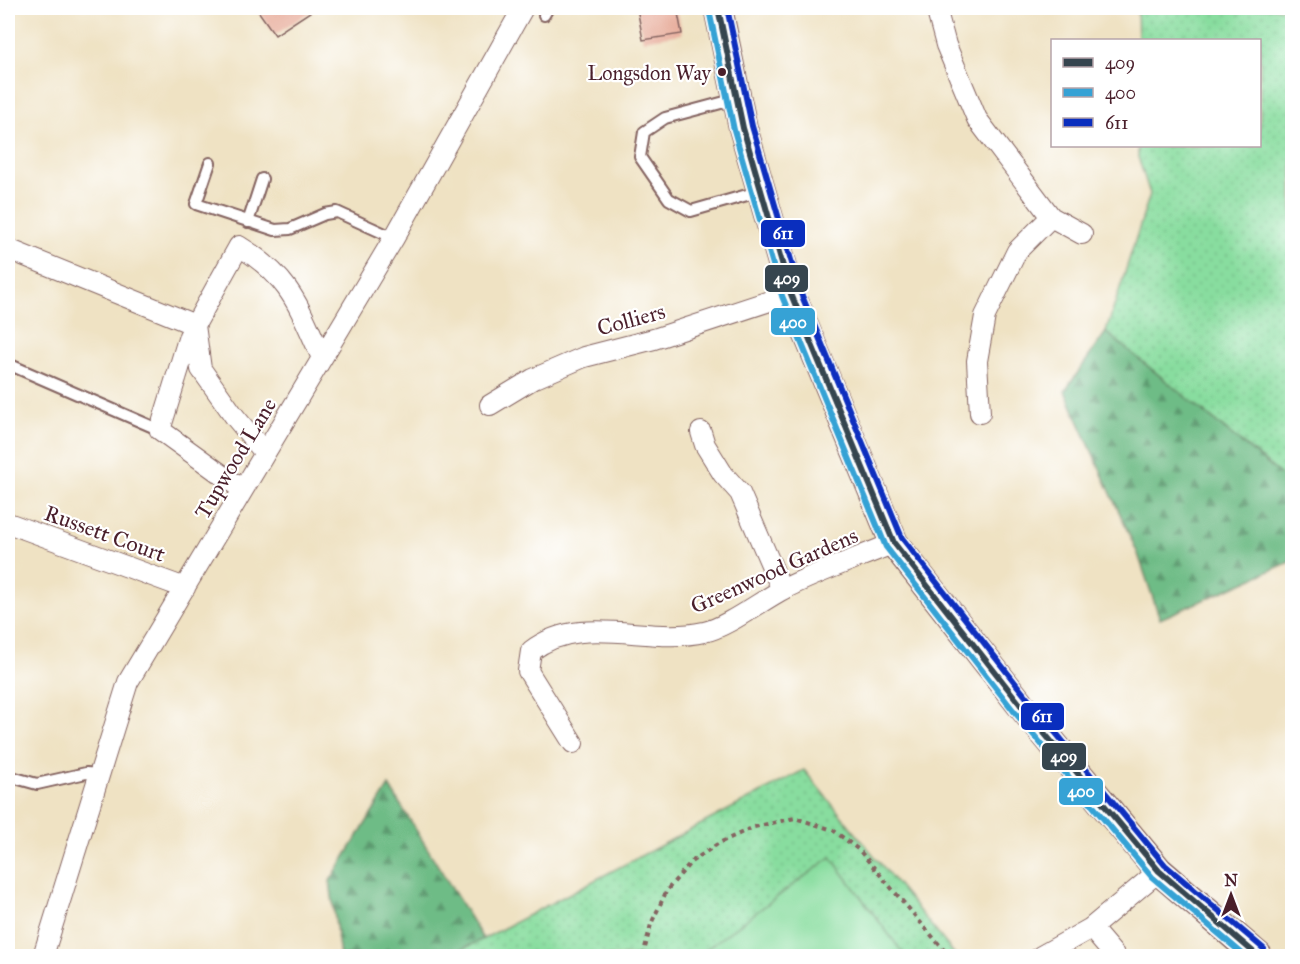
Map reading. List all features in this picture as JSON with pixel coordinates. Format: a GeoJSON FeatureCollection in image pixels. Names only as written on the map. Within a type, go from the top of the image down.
{"type":"FeatureCollection","features":[{"type":"Feature","properties":{"kind":"main road"},"geometry":{"type":"LineString","coordinates":[[718,8],[737,98],[791,294],[894,543],[1020,704],[1159,871],[1258,957]]}},
{"type":"Feature","properties":{"kind":"street","name":"Tupwood Lane"},"geometry":{"type":"LineString","coordinates":[[43,957],[128,682],[394,237],[523,8]]}},
{"type":"Feature","properties":{"kind":"street"},"geometry":{"type":"LineString","coordinates":[[936,8],[946,45],[977,119],[1051,217],[1082,234]]}},
{"type":"Feature","properties":{"kind":"street"},"geometry":{"type":"LineString","coordinates":[[980,413],[976,361],[985,316],[1017,251],[1051,217]]}},
{"type":"Feature","properties":{"kind":"street"},"geometry":{"type":"LineString","coordinates":[[243,490],[160,430],[189,336],[239,246],[262,261],[289,288],[322,358]]}},
{"type":"Feature","properties":{"kind":"street"},"geometry":{"type":"LineString","coordinates":[[8,249],[195,325]]}},
{"type":"Feature","properties":{"kind":"street","name":"Colliers"},"geometry":{"type":"LineString","coordinates":[[490,405],[533,379],[584,357],[654,339],[791,294]]}},
{"type":"Feature","properties":{"kind":"street"},"geometry":{"type":"LineString","coordinates":[[195,325],[201,369],[235,417],[265,453]]}},
{"type":"Feature","properties":{"kind":"street"},"geometry":{"type":"LineString","coordinates":[[701,432],[705,445],[723,474],[740,493],[782,590]]}},
{"type":"Feature","properties":{"kind":"street","name":"Russett Court"},"geometry":{"type":"LineString","coordinates":[[8,522],[185,588]]}},
{"type":"Feature","properties":{"kind":"street","name":"Greenwood Gardens"},"geometry":{"type":"LineString","coordinates":[[573,743],[528,671],[531,651],[548,638],[581,631],[677,636],[706,632],[782,590],[894,543]]}},
{"type":"Feature","properties":{"kind":"street"},"geometry":{"type":"LineString","coordinates":[[1041,957],[1091,928],[1159,871]]}},
{"type":"Feature","properties":{"kind":"street"},"geometry":{"type":"LineString","coordinates":[[1091,928],[1115,957]]}},
{"type":"Feature","properties":{"kind":"lane"},"geometry":{"type":"LineString","coordinates":[[737,98],[665,118],[644,132],[640,157],[669,199],[691,211],[762,191]]}},
{"type":"Feature","properties":{"kind":"lane"},"geometry":{"type":"LineString","coordinates":[[210,163],[196,204],[275,230],[290,229],[325,214],[337,212],[394,237]]}},
{"type":"Feature","properties":{"kind":"lane"},"geometry":{"type":"LineString","coordinates":[[248,222],[262,179]]}},
{"type":"Feature","properties":{"kind":"lane"},"geometry":{"type":"LineString","coordinates":[[8,364],[160,430]]}},
{"type":"Feature","properties":{"kind":"lane"},"geometry":{"type":"LineString","coordinates":[[8,776],[37,784],[70,775],[100,774]]}},
{"type":"Feature","properties":{"kind":"path"},"geometry":{"type":"LineString","coordinates":[[643,957],[651,924],[668,890],[691,862],[719,843],[754,827],[795,818],[833,830],[859,850],[949,957]]}},
{"type":"Feature","properties":{"kind":"green space"},"geometry":{"type":"Polygon","coordinates":[[[1137,8],[1292,8],[1292,484],[1106,332],[1150,194],[1138,157],[1138,147],[1261,147],[1261,39],[1138,39],[1137,8]]]}},
{"type":"Feature","properties":{"kind":"green space"},"geometry":{"type":"Polygon","coordinates":[[[1106,332],[1292,484],[1292,561],[1160,619],[1138,554],[1065,391],[1106,332]]]}},
{"type":"Feature","properties":{"kind":"green space"},"geometry":{"type":"Polygon","coordinates":[[[804,770],[956,956],[448,956],[483,939],[804,770]]]}},
{"type":"Feature","properties":{"kind":"green space"},"geometry":{"type":"Polygon","coordinates":[[[389,786],[483,939],[448,956],[340,956],[330,881],[389,786]]]}},
{"type":"Feature","properties":{"kind":"green space"},"geometry":{"type":"Polygon","coordinates":[[[831,857],[905,956],[697,956],[831,857]]]}},
{"type":"Feature","properties":{"kind":"building"},"geometry":{"type":"Polygon","coordinates":[[[256,8],[316,8],[275,35],[256,8]]]}},
{"type":"Feature","properties":{"kind":"building"},"geometry":{"type":"Polygon","coordinates":[[[637,8],[677,8],[682,34],[643,40],[637,8]]]}},
{"type":"Feature","properties":{"kind":"transit line","name":"409"},"geometry":{"type":"LineString","coordinates":[[718,8],[743,128],[791,294],[894,543],[1020,704],[1159,871],[1258,956]]}},
{"type":"Feature","properties":{"kind":"transit line","name":"611"},"geometry":{"type":"LineString","coordinates":[[727,8],[752,126],[800,291],[902,538],[1027,698],[1165,865],[1264,949]]}},
{"type":"Feature","properties":{"kind":"transit line","name":"400"},"geometry":{"type":"LineString","coordinates":[[709,10],[734,130],[782,296],[886,547],[1013,710],[1152,877],[1245,956]]}},
{"type":"Feature","properties":{"kind":"place","name":"Longsdon Way"},"geometry":{"type":"Point","coordinates":[722,72]}}]}
